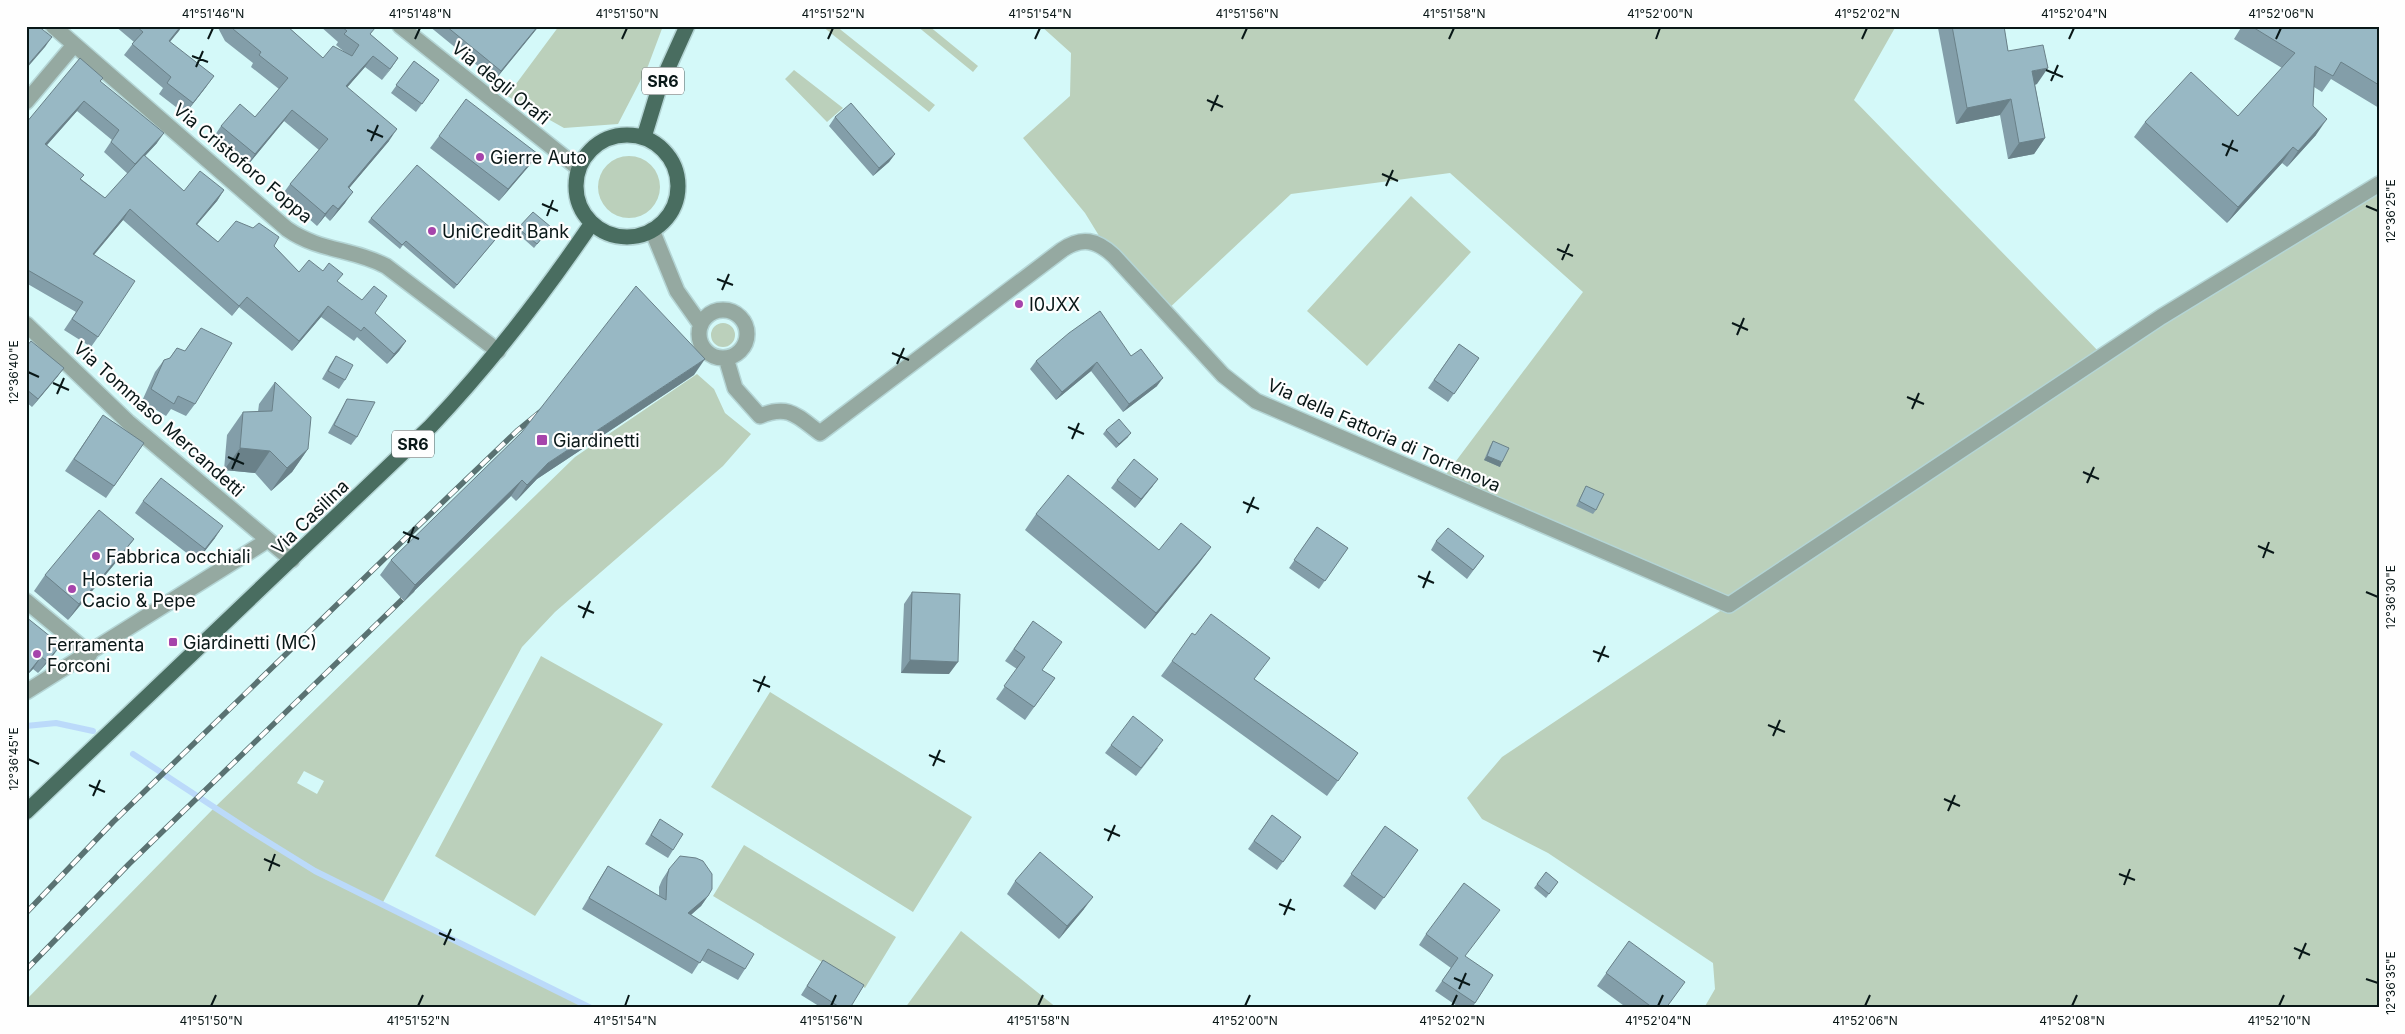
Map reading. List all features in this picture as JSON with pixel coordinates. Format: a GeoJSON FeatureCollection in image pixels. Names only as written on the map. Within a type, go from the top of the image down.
{"type":"FeatureCollection","features":[{"type":"Feature","properties":{"kind":"main road","name":"SR6"},"geometry":{"type":"LineString","coordinates":[[644,137],[659,88],[687,26]]}},
{"type":"Feature","properties":{"kind":"main road"},"geometry":{"type":"LineString","coordinates":[[622,134],[644,137],[658,144],[674,165],[677,178],[677,196],[673,207],[664,221],[652,230],[637,236],[619,237],[600,230],[584,214],[576,197],[575,181],[578,168],[590,149],[606,139],[622,134]]}},
{"type":"Feature","properties":{"kind":"main road","name":"Via Casilina"},"geometry":{"type":"LineString","coordinates":[[26,812],[431,426],[498,351],[592,223]]}},
{"type":"Feature","properties":{"kind":"street","name":"Via Cristoforo Foppa"},"geometry":{"type":"LineString","coordinates":[[53,26],[293,232],[320,246],[367,257],[386,266],[498,351]]}},
{"type":"Feature","properties":{"kind":"street","name":"Via degli Orafi"},"geometry":{"type":"LineString","coordinates":[[400,26],[578,168]]}},
{"type":"Feature","properties":{"kind":"street"},"geometry":{"type":"LineString","coordinates":[[26,102],[74,45]]}},
{"type":"Feature","properties":{"kind":"street","name":"Via della Fattoria di Torrenova"},"geometry":{"type":"LineString","coordinates":[[726,358],[735,388],[760,416],[777,410],[785,410],[820,433],[1068,246],[1079,241],[1088,240],[1104,247],[1114,256],[1223,375],[1256,400],[1729,605],[2162,317],[2379,184]]}},
{"type":"Feature","properties":{"kind":"street"},"geometry":{"type":"LineString","coordinates":[[652,230],[677,291],[701,325]]}},
{"type":"Feature","properties":{"kind":"street"},"geometry":{"type":"LineString","coordinates":[[719,311],[728,311],[740,318],[745,327],[746,340],[740,351],[726,358],[712,356],[702,346],[700,339],[701,325],[709,315],[719,311]]}},
{"type":"Feature","properties":{"kind":"street","name":"Via Tommaso Mercandetti"},"geometry":{"type":"LineString","coordinates":[[26,324],[128,422],[292,560]]}},
{"type":"Feature","properties":{"kind":"street"},"geometry":{"type":"LineString","coordinates":[[26,692],[90,654],[268,540]]}},
{"type":"Feature","properties":{"kind":"street"},"geometry":{"type":"LineString","coordinates":[[26,601],[90,654]]}},
{"type":"Feature","properties":{"kind":"green space"},"geometry":{"type":"Polygon","coordinates":[[[559,26],[663,26],[648,66],[618,124],[564,128],[507,96],[559,26]]]}},
{"type":"Feature","properties":{"kind":"green space"},"geometry":{"type":"Polygon","coordinates":[[[822,26],[836,26],[935,105],[929,112],[822,26]]]}},
{"type":"Feature","properties":{"kind":"green space"},"geometry":{"type":"Polygon","coordinates":[[[917,26],[929,26],[978,66],[973,72],[917,26]]]}},
{"type":"Feature","properties":{"kind":"green space"},"geometry":{"type":"Polygon","coordinates":[[[1041,26],[1896,26],[1854,100],[2103,356],[2379,183],[2379,1008],[1704,1008],[1715,989],[1713,963],[1548,853],[1482,819],[1467,798],[1502,757],[1729,605],[1441,481],[1583,292],[1450,173],[1291,194],[1165,312],[1109,252],[1085,213],[1023,138],[1070,96],[1071,53],[1041,26]]]}},
{"type":"Feature","properties":{"kind":"green space"},"geometry":{"type":"Polygon","coordinates":[[[794,70],[843,108],[827,122],[785,79],[794,70]]]}},
{"type":"Feature","properties":{"kind":"green space"},"geometry":{"type":"Polygon","coordinates":[[[623,156],[635,156],[651,165],[658,175],[660,187],[658,199],[651,209],[635,218],[623,218],[612,213],[603,204],[598,193],[598,181],[603,170],[612,161],[623,156]]]}},
{"type":"Feature","properties":{"kind":"green space"},"geometry":{"type":"Polygon","coordinates":[[[1411,196],[1471,252],[1367,366],[1307,311],[1411,196]]]}},
{"type":"Feature","properties":{"kind":"green space"},"geometry":{"type":"Polygon","coordinates":[[[723,323],[728,324],[734,330],[734,340],[728,346],[723,347],[718,346],[712,340],[711,335],[712,330],[718,324],[723,323]]]}},
{"type":"Feature","properties":{"kind":"green space"},"geometry":{"type":"Polygon","coordinates":[[[697,374],[714,389],[725,413],[751,434],[723,466],[555,612],[522,647],[382,904],[594,1008],[26,1008],[26,1000],[215,807],[575,457],[697,374]],[[304,771],[297,783],[317,794],[324,781],[304,771]]]}},
{"type":"Feature","properties":{"kind":"green space"},"geometry":{"type":"Polygon","coordinates":[[[541,656],[663,724],[535,916],[435,856],[541,656]]]}},
{"type":"Feature","properties":{"kind":"green space"},"geometry":{"type":"Polygon","coordinates":[[[770,692],[972,817],[913,912],[711,787],[770,692]]]}},
{"type":"Feature","properties":{"kind":"green space"},"geometry":{"type":"Polygon","coordinates":[[[744,845],[896,937],[865,988],[713,896],[744,845]]]}},
{"type":"Feature","properties":{"kind":"green space"},"geometry":{"type":"Polygon","coordinates":[[[961,931],[1057,1008],[905,1008],[961,931]]]}},
{"type":"Feature","properties":{"kind":"building"},"geometry":{"type":"Polygon","coordinates":[[[26,26],[38,26],[52,37],[26,67],[26,26]]]}},
{"type":"Feature","properties":{"kind":"building"},"geometry":{"type":"Polygon","coordinates":[[[136,26],[181,26],[169,41],[214,76],[193,103],[167,83],[171,77],[132,44],[143,32],[136,26]]]}},
{"type":"Feature","properties":{"kind":"building"},"geometry":{"type":"Polygon","coordinates":[[[231,26],[287,26],[323,58],[333,46],[352,56],[359,45],[344,34],[347,31],[341,26],[374,26],[375,28],[370,34],[398,58],[390,69],[373,56],[346,86],[397,129],[348,187],[353,192],[338,209],[333,205],[325,214],[290,184],[328,139],[292,110],[255,154],[221,126],[240,104],[255,117],[288,78],[259,55],[261,52],[231,26]]]}},
{"type":"Feature","properties":{"kind":"building"},"geometry":{"type":"Polygon","coordinates":[[[446,26],[538,26],[501,71],[446,26]]]}},
{"type":"Feature","properties":{"kind":"building"},"geometry":{"type":"Polygon","coordinates":[[[1952,26],[2004,26],[2008,51],[2043,45],[2048,68],[2032,71],[2045,138],[2019,143],[2011,99],[1967,108],[1952,26]]]}},
{"type":"Feature","properties":{"kind":"building"},"geometry":{"type":"Polygon","coordinates":[[[2251,26],[2379,26],[2379,85],[2341,62],[2333,76],[2315,66],[2313,106],[2327,119],[2298,151],[2293,147],[2238,207],[2145,122],[2191,72],[2238,116],[2295,53],[2251,26]]]}},
{"type":"Feature","properties":{"kind":"building"},"geometry":{"type":"Polygon","coordinates":[[[80,58],[103,78],[100,81],[164,133],[135,164],[111,142],[119,130],[84,101],[45,144],[84,175],[80,179],[105,198],[144,155],[184,191],[200,171],[224,190],[196,224],[218,242],[236,221],[253,228],[259,223],[279,237],[274,246],[299,272],[309,260],[323,271],[329,263],[343,274],[337,281],[362,300],[374,286],[387,296],[375,313],[406,341],[394,354],[364,327],[361,331],[328,306],[299,341],[247,297],[239,306],[130,209],[93,254],[135,281],[98,337],[72,319],[83,302],[26,269],[26,123],[80,58]]]}},
{"type":"Feature","properties":{"kind":"building"},"geometry":{"type":"Polygon","coordinates":[[[414,61],[439,80],[422,104],[396,85],[414,61]]]}},
{"type":"Feature","properties":{"kind":"building","name":"Gierre Auto"},"geometry":{"type":"Polygon","coordinates":[[[466,99],[538,154],[508,189],[439,136],[466,99]]]}},
{"type":"Feature","properties":{"kind":"building"},"geometry":{"type":"Polygon","coordinates":[[[851,103],[895,154],[879,168],[835,117],[851,103]]]}},
{"type":"Feature","properties":{"kind":"building","name":"UniCredit Bank"},"geometry":{"type":"Polygon","coordinates":[[[417,165],[499,235],[457,285],[406,241],[402,245],[371,218],[417,165]]]}},
{"type":"Feature","properties":{"kind":"building"},"geometry":{"type":"Polygon","coordinates":[[[533,212],[551,227],[537,244],[518,228],[533,212]]]}},
{"type":"Feature","properties":{"kind":"building","name":"Giardinetti"},"geometry":{"type":"Polygon","coordinates":[[[636,286],[705,359],[548,463],[527,485],[522,480],[415,585],[391,560],[522,432],[636,286]]]}},
{"type":"Feature","properties":{"kind":"building"},"geometry":{"type":"Polygon","coordinates":[[[1100,311],[1131,356],[1141,349],[1163,378],[1129,404],[1097,362],[1062,392],[1036,361],[1069,333],[1100,311]]]}},
{"type":"Feature","properties":{"kind":"building"},"geometry":{"type":"Polygon","coordinates":[[[201,328],[232,343],[195,404],[178,396],[174,404],[151,389],[164,360],[170,358],[177,348],[185,351],[201,328]]]}},
{"type":"Feature","properties":{"kind":"building"},"geometry":{"type":"Polygon","coordinates":[[[31,341],[64,368],[38,399],[26,389],[26,347],[31,341]]]}},
{"type":"Feature","properties":{"kind":"building"},"geometry":{"type":"Polygon","coordinates":[[[1459,344],[1479,358],[1454,394],[1434,380],[1459,344]]]}},
{"type":"Feature","properties":{"kind":"building"},"geometry":{"type":"Polygon","coordinates":[[[336,356],[353,365],[345,380],[328,371],[336,356]]]}},
{"type":"Feature","properties":{"kind":"building"},"geometry":{"type":"Polygon","coordinates":[[[275,382],[311,417],[308,449],[287,468],[270,451],[240,448],[243,412],[272,411],[275,382]]]}},
{"type":"Feature","properties":{"kind":"building"},"geometry":{"type":"Polygon","coordinates":[[[347,399],[375,402],[357,437],[334,425],[347,399]]]}},
{"type":"Feature","properties":{"kind":"building"},"geometry":{"type":"Polygon","coordinates":[[[103,415],[144,443],[114,486],[74,459],[103,415]]]}},
{"type":"Feature","properties":{"kind":"building"},"geometry":{"type":"Polygon","coordinates":[[[1119,419],[1131,433],[1119,444],[1106,430],[1119,419]]]}},
{"type":"Feature","properties":{"kind":"building"},"geometry":{"type":"Polygon","coordinates":[[[1493,441],[1509,448],[1502,462],[1487,456],[1493,441]]]}},
{"type":"Feature","properties":{"kind":"building"},"geometry":{"type":"Polygon","coordinates":[[[1134,459],[1158,479],[1141,499],[1117,480],[1134,459]]]}},
{"type":"Feature","properties":{"kind":"building"},"geometry":{"type":"Polygon","coordinates":[[[1068,475],[1159,550],[1181,523],[1211,547],[1156,613],[1036,514],[1068,475]]]}},
{"type":"Feature","properties":{"kind":"building"},"geometry":{"type":"Polygon","coordinates":[[[161,478],[223,526],[205,549],[143,501],[161,478]]]}},
{"type":"Feature","properties":{"kind":"building"},"geometry":{"type":"Polygon","coordinates":[[[1586,486],[1604,494],[1596,510],[1579,501],[1586,486]]]}},
{"type":"Feature","properties":{"kind":"building"},"geometry":{"type":"Polygon","coordinates":[[[99,510],[134,539],[79,604],[45,575],[99,510]]]}},
{"type":"Feature","properties":{"kind":"building"},"geometry":{"type":"Polygon","coordinates":[[[1317,527],[1348,548],[1325,581],[1294,560],[1317,527]]]}},
{"type":"Feature","properties":{"kind":"building"},"geometry":{"type":"Polygon","coordinates":[[[1448,528],[1484,556],[1473,570],[1436,541],[1448,528]]]}},
{"type":"Feature","properties":{"kind":"building"},"geometry":{"type":"Polygon","coordinates":[[[912,592],[960,594],[958,662],[910,660],[912,592]]]}},
{"type":"Feature","properties":{"kind":"building"},"geometry":{"type":"Polygon","coordinates":[[[1211,614],[1270,658],[1254,679],[1358,753],[1338,781],[1172,661],[1192,633],[1195,635],[1211,614]]]}},
{"type":"Feature","properties":{"kind":"building"},"geometry":{"type":"Polygon","coordinates":[[[26,617],[61,645],[47,661],[41,657],[29,672],[26,670],[26,617]]]}},
{"type":"Feature","properties":{"kind":"building"},"geometry":{"type":"Polygon","coordinates":[[[1033,621],[1062,642],[1042,670],[1055,678],[1034,707],[1004,686],[1025,657],[1014,649],[1033,621]]]}},
{"type":"Feature","properties":{"kind":"building"},"geometry":{"type":"Polygon","coordinates":[[[1133,716],[1163,740],[1141,768],[1111,745],[1133,716]]]}},
{"type":"Feature","properties":{"kind":"building"},"geometry":{"type":"Polygon","coordinates":[[[1272,815],[1301,837],[1283,862],[1254,841],[1272,815]]]}},
{"type":"Feature","properties":{"kind":"building"},"geometry":{"type":"Polygon","coordinates":[[[660,819],[683,834],[673,850],[651,835],[660,819]]]}},
{"type":"Feature","properties":{"kind":"building"},"geometry":{"type":"Polygon","coordinates":[[[1385,826],[1418,850],[1384,898],[1351,874],[1385,826]]]}},
{"type":"Feature","properties":{"kind":"building"},"geometry":{"type":"Polygon","coordinates":[[[1040,852],[1093,897],[1067,926],[1015,881],[1040,852]]]}},
{"type":"Feature","properties":{"kind":"building"},"geometry":{"type":"Polygon","coordinates":[[[680,856],[703,861],[712,874],[712,889],[708,896],[688,913],[754,954],[745,969],[708,949],[700,963],[589,898],[608,866],[666,900],[669,869],[680,856]]]}},
{"type":"Feature","properties":{"kind":"building"},"geometry":{"type":"Polygon","coordinates":[[[1546,872],[1558,882],[1549,894],[1537,884],[1546,872]]]}},
{"type":"Feature","properties":{"kind":"building"},"geometry":{"type":"Polygon","coordinates":[[[1464,883],[1500,910],[1465,956],[1493,975],[1475,1003],[1442,981],[1458,958],[1426,934],[1464,883]]]}},
{"type":"Feature","properties":{"kind":"building"},"geometry":{"type":"Polygon","coordinates":[[[1629,941],[1685,982],[1666,1008],[1653,1008],[1606,973],[1629,941]]]}},
{"type":"Feature","properties":{"kind":"building"},"geometry":{"type":"Polygon","coordinates":[[[823,960],[864,985],[850,1008],[841,1008],[807,986],[823,960]]]}},
{"type":"Feature","properties":{"kind":"waterway"},"geometry":{"type":"LineString","coordinates":[[26,726],[56,723],[93,731]]}},
{"type":"Feature","properties":{"kind":"waterway"},"geometry":{"type":"LineString","coordinates":[[133,754],[315,871],[591,1008]]}},
{"type":"Feature","properties":{"kind":"railway"},"geometry":{"type":"LineString","coordinates":[[26,913],[113,822],[449,496],[518,430],[546,407]]}},
{"type":"Feature","properties":{"kind":"railway"},"geometry":{"type":"LineString","coordinates":[[26,970],[129,864],[412,590]]}},
{"type":"Feature","properties":{"kind":"place","name":"Gierre Auto"},"geometry":{"type":"Point","coordinates":[480,157]}},
{"type":"Feature","properties":{"kind":"place","name":"UniCredit Bank"},"geometry":{"type":"Point","coordinates":[432,231]}},
{"type":"Feature","properties":{"kind":"place","name":"I0JXX"},"geometry":{"type":"Point","coordinates":[1019,304]}},
{"type":"Feature","properties":{"kind":"place","name":"Giardinetti"},"geometry":{"type":"Point","coordinates":[542,440]}},
{"type":"Feature","properties":{"kind":"place","name":"Fabbrica occhiali"},"geometry":{"type":"Point","coordinates":[96,556]}},
{"type":"Feature","properties":{"kind":"place","name":"Hosteria Cacio & Pepe"},"geometry":{"type":"Point","coordinates":[72,589]}},
{"type":"Feature","properties":{"kind":"place","name":"Giardinetti (MC)"},"geometry":{"type":"Point","coordinates":[173,642]}},
{"type":"Feature","properties":{"kind":"place","name":"Ferramenta Forconi"},"geometry":{"type":"Point","coordinates":[37,654]}}]}
